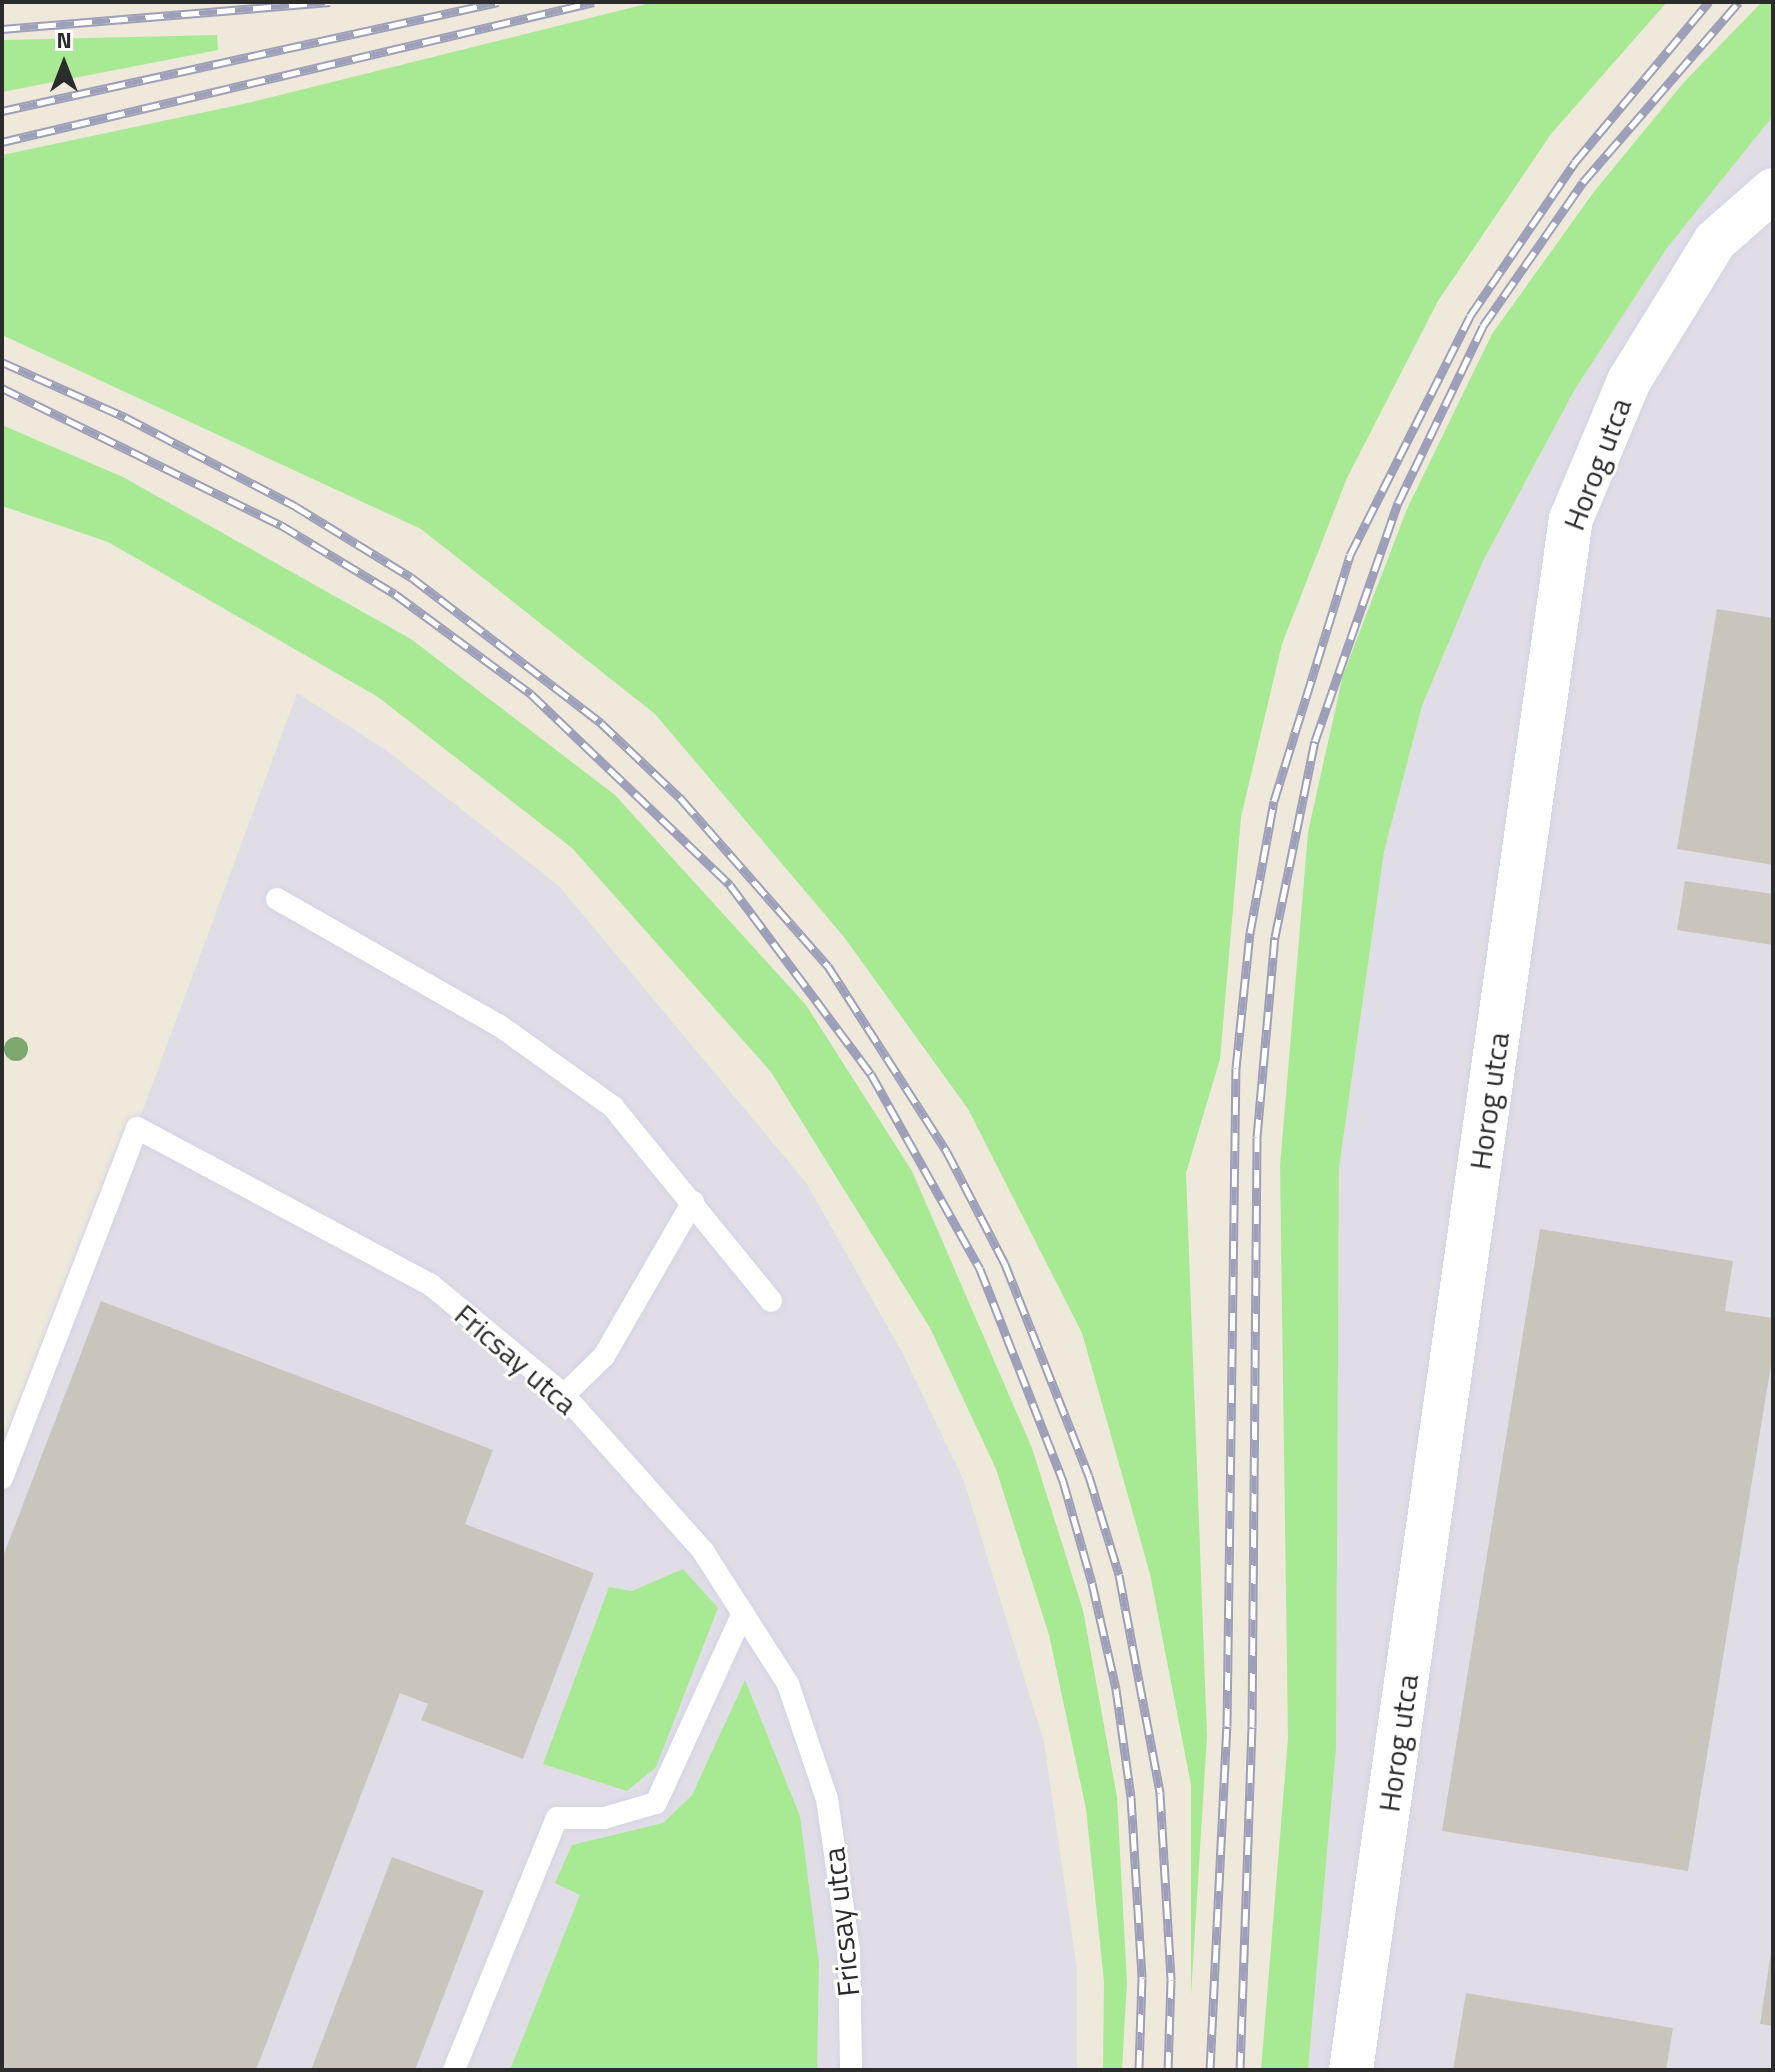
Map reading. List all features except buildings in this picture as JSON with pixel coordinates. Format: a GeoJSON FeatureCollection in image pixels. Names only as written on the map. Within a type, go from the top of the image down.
{"type":"FeatureCollection","features":[{"type":"Feature","properties":{"kind":"street","name":"Horog utca"},"geometry":{"type":"LineString","coordinates":[[1351,2070],[1571,519],[1637,368],[1715,241],[1773,190]]}},
{"type":"Feature","properties":{"kind":"lane"},"geometry":{"type":"LineString","coordinates":[[277,899],[500,1026],[613,1107],[771,1301]]}},
{"type":"Feature","properties":{"kind":"lane","name":"Fricsay utca"},"geometry":{"type":"LineString","coordinates":[[2,1478],[137,1128],[431,1285],[564,1395],[703,1551],[788,1684],[827,1799],[849,1950],[851,2070]]}},
{"type":"Feature","properties":{"kind":"lane"},"geometry":{"type":"LineString","coordinates":[[564,1395],[604,1356],[693,1202]]}},
{"type":"Feature","properties":{"kind":"lane"},"geometry":{"type":"LineString","coordinates":[[454,2070],[557,1818],[604,1818],[656,1803],[743,1613]]}},
{"type":"Feature","properties":{"kind":"shaded area"},"geometry":{"type":"Polygon","coordinates":[[[1773,116],[1773,2070],[1308,2070],[1336,1749],[1339,1168],[1384,852],[1422,706],[1483,561],[1575,389],[1667,248],[1773,116]]]}},
{"type":"Feature","properties":{"kind":"shaded area"},"geometry":{"type":"Polygon","coordinates":[[[297,693],[386,750],[559,886],[807,1184],[903,1354],[964,1481],[1044,1742],[1077,1969],[1077,2070],[2,2070],[2,1491],[297,693]]]}},
{"type":"Feature","properties":{"kind":"green space"},"geometry":{"type":"Polygon","coordinates":[[[654,2],[1667,2],[1551,134],[1438,301],[1347,478],[1282,644],[1241,817],[1220,1059],[1186,1173],[1207,1736],[1191,1996],[1191,1785],[1150,1574],[1082,1333],[968,1109],[844,937],[655,714],[421,529],[2,335],[2,155],[248,103],[654,2]]]}},
{"type":"Feature","properties":{"kind":"green space"},"geometry":{"type":"Polygon","coordinates":[[[1762,2],[1773,2],[1773,116],[1667,248],[1575,389],[1483,561],[1422,706],[1384,852],[1339,1168],[1336,1749],[1308,2070],[1261,2070],[1288,1738],[1280,1166],[1308,832],[1343,675],[1407,509],[1492,334],[1593,193],[1684,82],[1762,2]]]}},
{"type":"Feature","properties":{"kind":"green space"},"geometry":{"type":"Polygon","coordinates":[[[217,35],[218,50],[2,92],[2,40],[217,35]]]}},
{"type":"Feature","properties":{"kind":"green space"},"geometry":{"type":"Polygon","coordinates":[[[2,425],[123,477],[411,639],[615,795],[806,1005],[912,1171],[1032,1448],[1083,1610],[1117,1797],[1127,1982],[1122,2070],[1103,2070],[1104,1982],[1086,1809],[1049,1635],[996,1469],[930,1328],[771,1072],[572,848],[378,697],[108,542],[2,506],[2,425]]]}},
{"type":"Feature","properties":{"kind":"green space"},"geometry":{"type":"Polygon","coordinates":[[[683,1569],[718,1608],[656,1767],[627,1791],[543,1764],[609,1587],[632,1591],[683,1569]]]}},
{"type":"Feature","properties":{"kind":"green space"},"geometry":{"type":"Polygon","coordinates":[[[745,1680],[800,1816],[819,1964],[817,2070],[510,2070],[580,1895],[555,1883],[572,1845],[663,1823],[692,1795],[745,1680]]]}},
{"type":"Feature","properties":{"kind":"railway"},"geometry":{"type":"LineString","coordinates":[[2,29],[330,2]]}},
{"type":"Feature","properties":{"kind":"railway"},"geometry":{"type":"LineString","coordinates":[[2,111],[498,2]]}},
{"type":"Feature","properties":{"kind":"railway"},"geometry":{"type":"LineString","coordinates":[[2,142],[594,2]]}},
{"type":"Feature","properties":{"kind":"railway"},"geometry":{"type":"LineString","coordinates":[[1210,2070],[1227,1726],[1236,1068],[1250,933],[1274,801],[1350,555],[1470,316],[1575,162],[1709,2]]}},
{"type":"Feature","properties":{"kind":"railway"},"geometry":{"type":"LineString","coordinates":[[1240,2070],[1252,1727],[1257,1137],[1275,937],[1315,741],[1398,503],[1483,326],[1583,182],[1739,2]]}},
{"type":"Feature","properties":{"kind":"railway"},"geometry":{"type":"LineString","coordinates":[[2,362],[125,417],[295,506],[411,577],[601,723],[682,800],[828,966],[947,1152],[1005,1264],[1089,1476],[1119,1575],[1160,1793],[1171,1980],[1168,2070]]}},
{"type":"Feature","properties":{"kind":"railway"},"geometry":{"type":"LineString","coordinates":[[2,388],[281,525],[395,594],[531,694],[730,885],[871,1074],[980,1269],[1063,1481],[1092,1583],[1116,1689],[1131,1797],[1142,1978],[1139,2070]]}}]}
